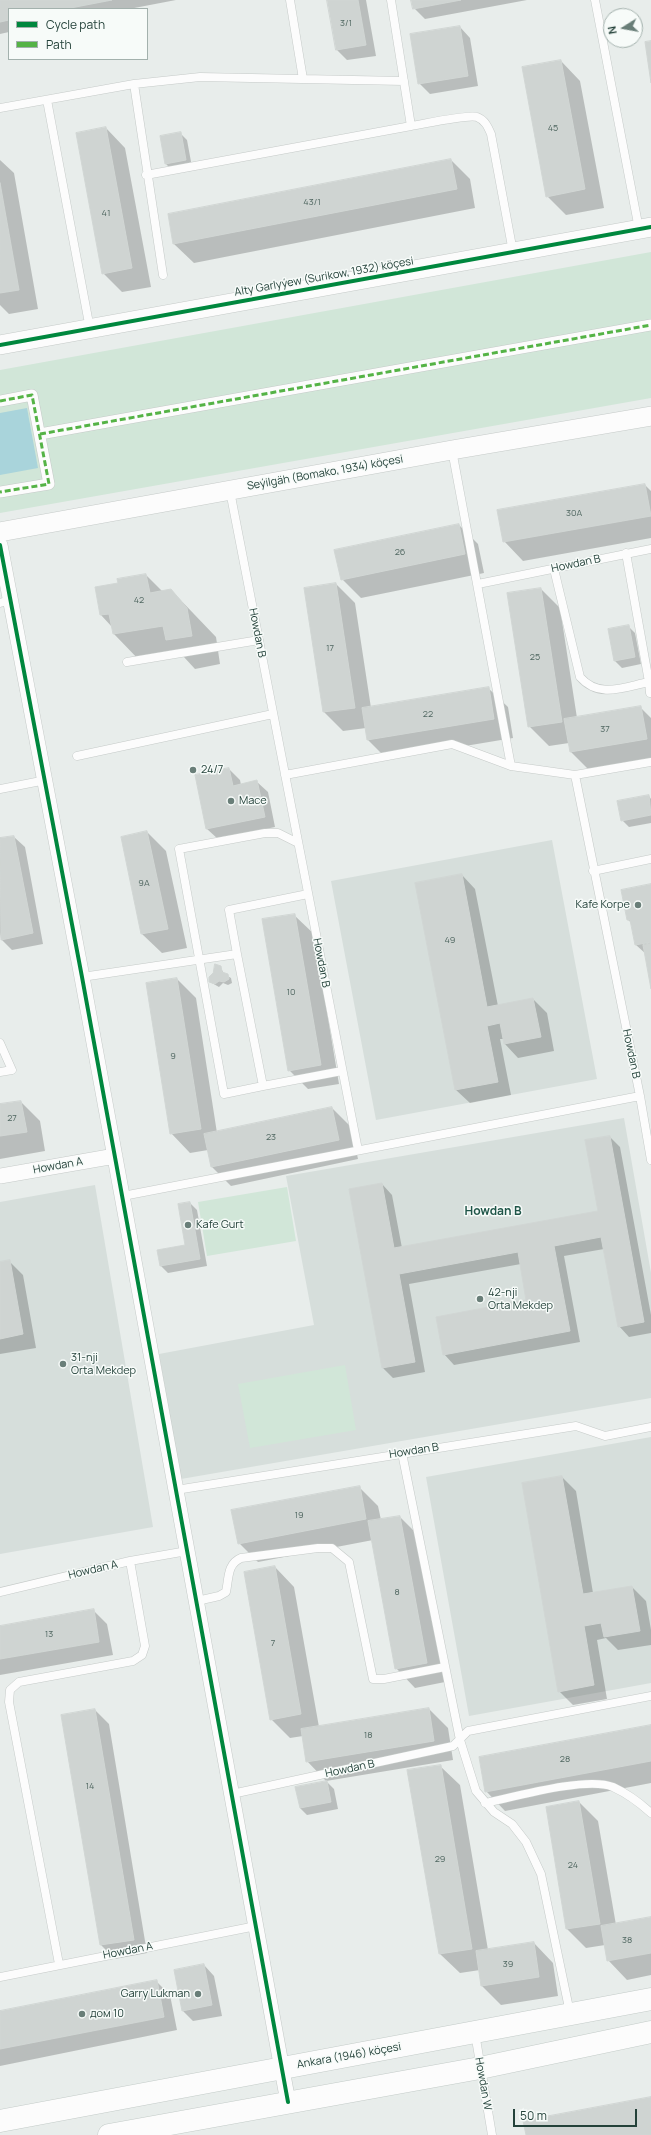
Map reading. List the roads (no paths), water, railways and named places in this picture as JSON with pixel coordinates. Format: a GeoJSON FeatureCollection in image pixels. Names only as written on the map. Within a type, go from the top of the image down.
{"type":"FeatureCollection","features":[{"type":"Feature","properties":{"kind":"main road","name":"Ankara (1946) köçesi"},"geometry":{"type":"LineString","coordinates":[[0,2121],[651,1999]]}},
{"type":"Feature","properties":{"kind":"main road"},"geometry":{"type":"LineString","coordinates":[[109,2135],[480,2068],[651,2032]]}},
{"type":"Feature","properties":{"kind":"street","name":"Alty Garlyýew (Surikow, 1932) köçesi"},"geometry":{"type":"LineString","coordinates":[[0,345],[645,228]]}},
{"type":"Feature","properties":{"kind":"street"},"geometry":{"type":"LineString","coordinates":[[40,434],[651,324]]}},
{"type":"Feature","properties":{"kind":"street"},"geometry":{"type":"LineString","coordinates":[[0,401],[32,395],[49,484],[0,492]]}},
{"type":"Feature","properties":{"kind":"street","name":"Seýilgäh (Bomako, 1934) köçesi"},"geometry":{"type":"LineString","coordinates":[[0,532],[452,450],[651,416]]}},
{"type":"Feature","properties":{"kind":"street"},"geometry":{"type":"LineString","coordinates":[[0,545],[5,602],[46,780],[288,2102]]}},
{"type":"Feature","properties":{"kind":"street","name":"Howdan A"},"geometry":{"type":"LineString","coordinates":[[0,1176],[116,1156]]}},
{"type":"Feature","properties":{"kind":"lane"},"geometry":{"type":"LineString","coordinates":[[290,0],[303,80]]}},
{"type":"Feature","properties":{"kind":"lane"},"geometry":{"type":"LineString","coordinates":[[391,0],[412,126]]}},
{"type":"Feature","properties":{"kind":"lane"},"geometry":{"type":"LineString","coordinates":[[595,0],[645,228]]}},
{"type":"Feature","properties":{"kind":"lane"},"geometry":{"type":"LineString","coordinates":[[0,108],[134,84],[200,77],[404,81]]}},
{"type":"Feature","properties":{"kind":"lane"},"geometry":{"type":"LineString","coordinates":[[134,84],[146,175],[163,275]]}},
{"type":"Feature","properties":{"kind":"lane"},"geometry":{"type":"LineString","coordinates":[[47,100],[90,329]]}},
{"type":"Feature","properties":{"kind":"lane"},"geometry":{"type":"LineString","coordinates":[[146,175],[412,126],[476,116],[487,125],[491,134],[513,253]]}},
{"type":"Feature","properties":{"kind":"lane"},"geometry":{"type":"LineString","coordinates":[[452,450],[511,766]]}},
{"type":"Feature","properties":{"kind":"lane","name":"Howdan B"},"geometry":{"type":"LineString","coordinates":[[230,491],[358,1150]]}},
{"type":"Feature","properties":{"kind":"lane","name":"Howdan B"},"geometry":{"type":"LineString","coordinates":[[478,584],[651,549]]}},
{"type":"Feature","properties":{"kind":"lane"},"geometry":{"type":"LineString","coordinates":[[626,553],[651,695]]}},
{"type":"Feature","properties":{"kind":"lane"},"geometry":{"type":"LineString","coordinates":[[554,569],[580,677],[587,685],[600,690],[649,682]]}},
{"type":"Feature","properties":{"kind":"lane"},"geometry":{"type":"LineString","coordinates":[[127,662],[259,640]]}},
{"type":"Feature","properties":{"kind":"lane"},"geometry":{"type":"LineString","coordinates":[[77,756],[273,714]]}},
{"type":"Feature","properties":{"kind":"lane"},"geometry":{"type":"LineString","coordinates":[[285,775],[452,744],[511,766],[575,775],[651,762]]}},
{"type":"Feature","properties":{"kind":"lane","name":"Howdan B"},"geometry":{"type":"LineString","coordinates":[[575,775],[651,1156]]}},
{"type":"Feature","properties":{"kind":"lane"},"geometry":{"type":"LineString","coordinates":[[0,789],[46,780]]}},
{"type":"Feature","properties":{"kind":"lane"},"geometry":{"type":"LineString","coordinates":[[298,842],[278,833],[265,833],[179,849],[224,1094],[342,1071]]}},
{"type":"Feature","properties":{"kind":"lane"},"geometry":{"type":"LineString","coordinates":[[594,871],[651,859]]}},
{"type":"Feature","properties":{"kind":"lane"},"geometry":{"type":"LineString","coordinates":[[263,1086],[229,910],[308,894]]}},
{"type":"Feature","properties":{"kind":"lane"},"geometry":{"type":"LineString","coordinates":[[82,977],[237,954]]}},
{"type":"Feature","properties":{"kind":"lane"},"geometry":{"type":"LineString","coordinates":[[0,1043],[12,1070],[0,1072]]}},
{"type":"Feature","properties":{"kind":"lane"},"geometry":{"type":"LineString","coordinates":[[122,1196],[640,1096]]}},
{"type":"Feature","properties":{"kind":"lane","name":"Howdan B"},"geometry":{"type":"LineString","coordinates":[[176,1490],[576,1426],[605,1436],[651,1427]]}},
{"type":"Feature","properties":{"kind":"lane"},"geometry":{"type":"LineString","coordinates":[[402,1453],[460,1740],[476,1791],[485,1803],[512,1824],[526,1842],[541,1874],[570,2013]]}},
{"type":"Feature","properties":{"kind":"lane"},"geometry":{"type":"LineString","coordinates":[[197,1601],[219,1596],[226,1592],[231,1566],[235,1560],[318,1548],[332,1548],[349,1562],[373,1679],[384,1679],[445,1667]]}},
{"type":"Feature","properties":{"kind":"lane","name":"Howdan A"},"geometry":{"type":"LineString","coordinates":[[0,1592],[130,1561],[187,1551]]}},
{"type":"Feature","properties":{"kind":"lane"},"geometry":{"type":"LineString","coordinates":[[59,1964],[9,1702],[10,1690],[19,1682],[133,1661],[142,1656],[145,1646],[130,1561]]}},
{"type":"Feature","properties":{"kind":"lane","name":"Howdan B"},"geometry":{"type":"LineString","coordinates":[[232,1794],[453,1746],[468,1731],[651,1696]]}},
{"type":"Feature","properties":{"kind":"lane"},"geometry":{"type":"LineString","coordinates":[[485,1803],[576,1785],[596,1784],[612,1786],[642,1805],[651,1813]]}},
{"type":"Feature","properties":{"kind":"lane","name":"Howdan A"},"geometry":{"type":"LineString","coordinates":[[0,1977],[59,1964],[256,1926]]}},
{"type":"Feature","properties":{"kind":"lane","name":"Howdan W"},"geometry":{"type":"LineString","coordinates":[[475,2033],[492,2135]]}},
{"type":"Feature","properties":{"kind":"water"},"geometry":{"type":"Polygon","coordinates":[[[27,408],[38,468],[0,475],[0,413],[27,408]]]}},
{"type":"Feature","properties":{"kind":"place","name":"24/7"},"geometry":{"type":"Point","coordinates":[193,770]}},
{"type":"Feature","properties":{"kind":"place","name":"Mace"},"geometry":{"type":"Point","coordinates":[231,801]}},
{"type":"Feature","properties":{"kind":"place","name":"Kafe Korpe"},"geometry":{"type":"Point","coordinates":[638,905]}},
{"type":"Feature","properties":{"kind":"place","name":"Kafe Gurt"},"geometry":{"type":"Point","coordinates":[188,1225]}},
{"type":"Feature","properties":{"kind":"place","name":"42-nji Orta Mekdep"},"geometry":{"type":"Point","coordinates":[480,1299]}},
{"type":"Feature","properties":{"kind":"place","name":"31-nji Orta Mekdep"},"geometry":{"type":"Point","coordinates":[63,1364]}},
{"type":"Feature","properties":{"kind":"place","name":"Garry Lukman"},"geometry":{"type":"Point","coordinates":[198,1994]}},
{"type":"Feature","properties":{"kind":"place","name":"дом 10"},"geometry":{"type":"Point","coordinates":[82,2014]}},
{"type":"Feature","properties":{"kind":"district","name":"Howdan B"},"geometry":{"type":"Point","coordinates":[493,1212]}}]}
